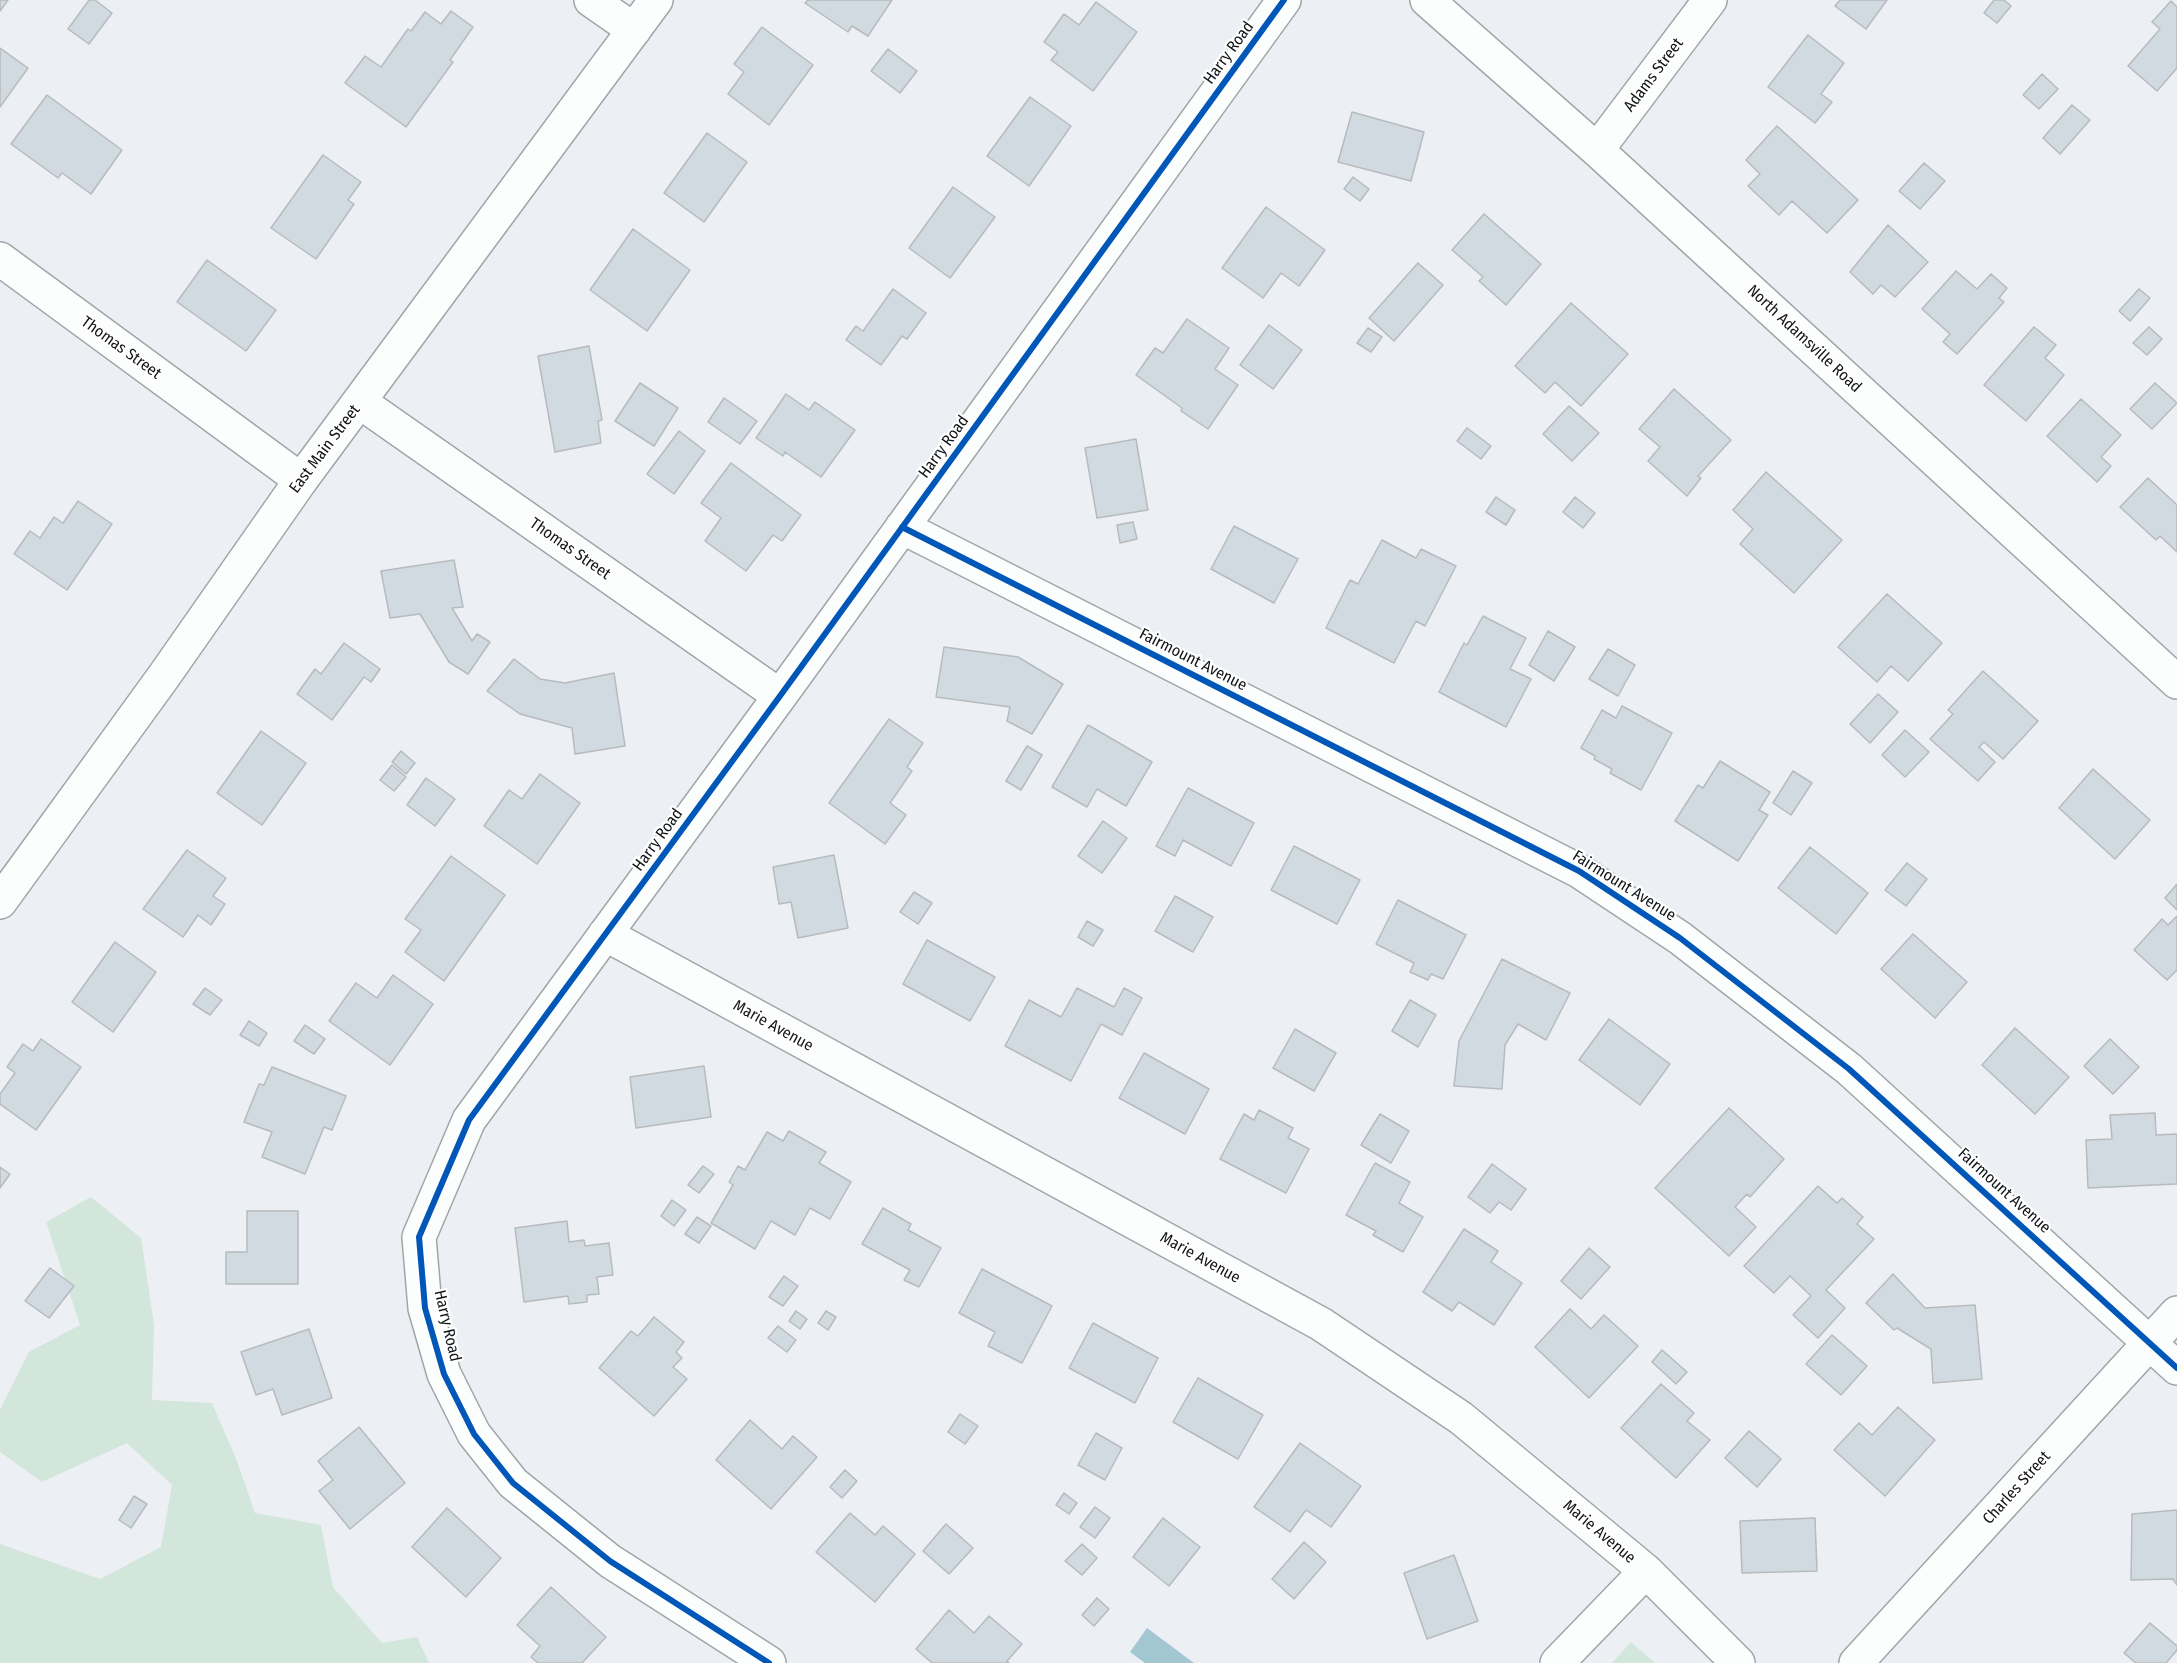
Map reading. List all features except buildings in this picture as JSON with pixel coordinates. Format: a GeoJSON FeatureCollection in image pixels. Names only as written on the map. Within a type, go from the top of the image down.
{"type":"FeatureCollection","features":[{"type":"Feature","properties":{"kind":"street"},"geometry":{"type":"LineString","coordinates":[[591,0],[634,30]]}},
{"type":"Feature","properties":{"kind":"street","name":"East Main Street"},"geometry":{"type":"LineString","coordinates":[[0,902],[165,676],[301,480],[656,0]]}},
{"type":"Feature","properties":{"kind":"street","name":"Harry Road"},"geometry":{"type":"LineString","coordinates":[[769,1663],[610,1561],[513,1483],[474,1434],[444,1374],[425,1308],[419,1238],[469,1120],[780,696],[1284,0]]}},
{"type":"Feature","properties":{"kind":"street","name":"North Adamsville Road"},"geometry":{"type":"LineString","coordinates":[[1427,0],[1597,150],[2177,682]]}},
{"type":"Feature","properties":{"kind":"street","name":"Adams Street"},"geometry":{"type":"LineString","coordinates":[[1597,150],[1710,0]]}},
{"type":"Feature","properties":{"kind":"street","name":"Thomas Street"},"geometry":{"type":"LineString","coordinates":[[0,259],[301,480]]}},
{"type":"Feature","properties":{"kind":"street","name":"Thomas Street"},"geometry":{"type":"LineString","coordinates":[[360,402],[780,696]]}},
{"type":"Feature","properties":{"kind":"street","name":"Fairmount Avenue"},"geometry":{"type":"LineString","coordinates":[[902,527],[1579,871],[1680,938],[1849,1069],[2177,1368]]}},
{"type":"Feature","properties":{"kind":"street","name":"Marie Avenue"},"geometry":{"type":"LineString","coordinates":[[605,934],[1321,1324],[1461,1418],[1646,1571],[1738,1663]]}},
{"type":"Feature","properties":{"kind":"street","name":"Charles Street"},"geometry":{"type":"LineString","coordinates":[[1856,1663],[2177,1313]]}},
{"type":"Feature","properties":{"kind":"street"},"geometry":{"type":"LineString","coordinates":[[1557,1663],[1646,1571]]}},
{"type":"Feature","properties":{"kind":"green space"},"geometry":{"type":"Polygon","coordinates":[[[91,1197],[141,1238],[154,1325],[152,1400],[212,1403],[237,1461],[255,1513],[321,1525],[333,1587],[382,1643],[417,1637],[429,1663],[0,1663],[0,1544],[100,1579],[161,1547],[172,1485],[127,1443],[42,1482],[0,1452],[0,1410],[29,1352],[80,1325],[46,1222],[91,1197]]]}},
{"type":"Feature","properties":{"kind":"green space"},"geometry":{"type":"Polygon","coordinates":[[[1631,1642],[1655,1663],[1612,1663],[1631,1642]]]}},
{"type":"Feature","properties":{"kind":"water"},"geometry":{"type":"Polygon","coordinates":[[[1147,1628],[1194,1663],[1145,1663],[1130,1652],[1147,1628]]]}},
{"type":"Feature","properties":{"kind":"cycle path"},"geometry":{"type":"LineString","coordinates":[[769,1663],[610,1561],[513,1483],[474,1434],[444,1374],[425,1308],[419,1237],[469,1120],[780,696],[1284,0]]}},
{"type":"Feature","properties":{"kind":"cycle path"},"geometry":{"type":"LineString","coordinates":[[902,527],[1579,871],[1680,938],[1849,1069],[2177,1368]]}}]}
